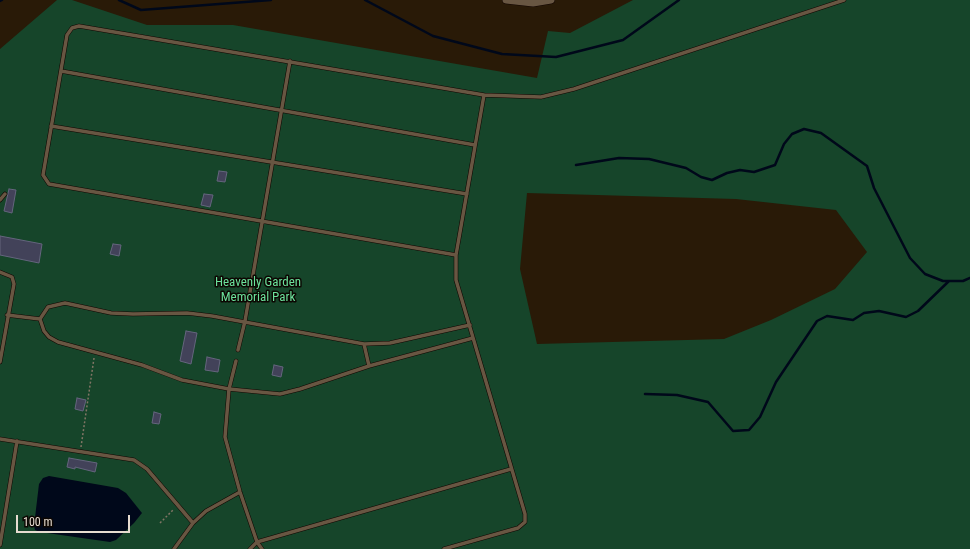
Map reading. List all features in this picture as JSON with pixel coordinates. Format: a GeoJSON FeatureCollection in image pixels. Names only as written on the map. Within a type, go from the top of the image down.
{"type":"FeatureCollection","features":[{"type":"Feature","properties":{"kind":"street"},"geometry":{"type":"LineString","coordinates":[[506,0],[533,3],[551,0]]}},
{"type":"Feature","properties":{"kind":"lane"},"geometry":{"type":"LineString","coordinates":[[456,255],[49,184],[43,175],[66,35],[72,28],[79,26],[484,95],[521,98],[557,94],[844,0]]}},
{"type":"Feature","properties":{"kind":"lane"},"geometry":{"type":"LineString","coordinates":[[238,350],[245,321],[290,61]]}},
{"type":"Feature","properties":{"kind":"lane"},"geometry":{"type":"LineString","coordinates":[[61,72],[475,145]]}},
{"type":"Feature","properties":{"kind":"lane"},"geometry":{"type":"LineString","coordinates":[[444,549],[518,528],[525,522],[525,514],[456,280],[456,255],[484,95]]}},
{"type":"Feature","properties":{"kind":"lane"},"geometry":{"type":"LineString","coordinates":[[51,126],[467,194]]}},
{"type":"Feature","properties":{"kind":"lane"},"geometry":{"type":"LineString","coordinates":[[0,200],[5,194]]}},
{"type":"Feature","properties":{"kind":"lane"},"geometry":{"type":"LineString","coordinates":[[0,272],[12,277],[14,284],[7,315],[0,362]]}},
{"type":"Feature","properties":{"kind":"lane"},"geometry":{"type":"LineString","coordinates":[[40,319],[48,307],[65,302],[111,313],[186,313],[245,321],[364,344],[390,342],[470,325]]}},
{"type":"Feature","properties":{"kind":"lane"},"geometry":{"type":"LineString","coordinates":[[7,315],[40,319]]}},
{"type":"Feature","properties":{"kind":"lane"},"geometry":{"type":"LineString","coordinates":[[40,319],[44,331],[49,337],[58,342],[142,365],[182,380],[229,389],[280,394],[369,366],[473,338]]}},
{"type":"Feature","properties":{"kind":"lane"},"geometry":{"type":"LineString","coordinates":[[364,344],[369,366]]}},
{"type":"Feature","properties":{"kind":"lane"},"geometry":{"type":"LineString","coordinates":[[236,361],[229,389],[226,437],[240,492],[257,542],[262,549]]}},
{"type":"Feature","properties":{"kind":"lane"},"geometry":{"type":"LineString","coordinates":[[0,438],[134,460],[140,463],[193,523]]}},
{"type":"Feature","properties":{"kind":"lane"},"geometry":{"type":"LineString","coordinates":[[0,545],[17,442]]}},
{"type":"Feature","properties":{"kind":"lane"},"geometry":{"type":"LineString","coordinates":[[250,549],[257,542],[511,469]]}},
{"type":"Feature","properties":{"kind":"lane"},"geometry":{"type":"LineString","coordinates":[[174,549],[193,523],[213,506],[240,492]]}},
{"type":"Feature","properties":{"kind":"path"},"geometry":{"type":"LineString","coordinates":[[80,452],[94,352]]}},
{"type":"Feature","properties":{"kind":"path"},"geometry":{"type":"LineString","coordinates":[[160,522],[178,505]]}},
{"type":"Feature","properties":{"kind":"green space","name":"Heavenly Garden Memorial Park"},"geometry":{"type":"Polygon","coordinates":[[[57,0],[72,0],[147,25],[233,25],[537,78],[548,31],[570,33],[633,0],[970,0],[970,549],[0,549],[0,49],[57,0]],[[527,193],[520,269],[537,344],[724,339],[771,320],[835,289],[867,252],[836,210],[736,199],[527,193]]]}},
{"type":"Feature","properties":{"kind":"water"},"geometry":{"type":"Polygon","coordinates":[[[49,476],[118,488],[126,493],[142,513],[116,540],[110,542],[40,532],[35,530],[34,526],[39,484],[43,478],[49,476]]]}},
{"type":"Feature","properties":{"kind":"building"},"geometry":{"type":"Polygon","coordinates":[[[219,171],[227,172],[225,182],[217,181],[219,171]]]}},
{"type":"Feature","properties":{"kind":"building"},"geometry":{"type":"Polygon","coordinates":[[[9,189],[16,190],[12,213],[4,211],[9,189]]]}},
{"type":"Feature","properties":{"kind":"building"},"geometry":{"type":"Polygon","coordinates":[[[204,194],[213,195],[210,207],[201,205],[204,194]]]}},
{"type":"Feature","properties":{"kind":"building"},"geometry":{"type":"Polygon","coordinates":[[[0,236],[42,244],[39,263],[0,255],[0,236]]]}},
{"type":"Feature","properties":{"kind":"building"},"geometry":{"type":"Polygon","coordinates":[[[113,244],[121,245],[119,256],[110,254],[113,244]]]}},
{"type":"Feature","properties":{"kind":"building"},"geometry":{"type":"Polygon","coordinates":[[[186,331],[197,333],[191,364],[180,361],[186,331]]]}},
{"type":"Feature","properties":{"kind":"building"},"geometry":{"type":"Polygon","coordinates":[[[207,357],[220,360],[218,372],[205,370],[207,357]]]}},
{"type":"Feature","properties":{"kind":"building"},"geometry":{"type":"Polygon","coordinates":[[[274,365],[283,367],[281,377],[272,375],[274,365]]]}},
{"type":"Feature","properties":{"kind":"building"},"geometry":{"type":"Polygon","coordinates":[[[77,398],[86,400],[83,411],[75,409],[77,398]]]}},
{"type":"Feature","properties":{"kind":"building"},"geometry":{"type":"Polygon","coordinates":[[[154,412],[161,414],[159,424],[152,423],[154,412]]]}},
{"type":"Feature","properties":{"kind":"building"},"geometry":{"type":"Polygon","coordinates":[[[69,458],[97,463],[95,472],[75,467],[75,469],[67,467],[69,458]]]}},
{"type":"Feature","properties":{"kind":"waterway"},"geometry":{"type":"LineString","coordinates":[[119,0],[141,10],[271,0]]}},
{"type":"Feature","properties":{"kind":"waterway"},"geometry":{"type":"LineString","coordinates":[[365,0],[433,36],[502,54],[556,57],[623,40],[679,0]]}},
{"type":"Feature","properties":{"kind":"waterway"},"geometry":{"type":"LineString","coordinates":[[576,165],[619,158],[649,159],[686,168],[701,177],[712,180],[727,173],[740,170],[754,172],[775,165],[784,144],[792,134],[804,129],[821,133],[867,166],[874,188],[910,258],[925,274],[943,281],[963,281],[970,278]]}},
{"type":"Feature","properties":{"kind":"waterway"},"geometry":{"type":"LineString","coordinates":[[645,394],[677,395],[708,402],[733,431],[749,430],[760,417],[776,382],[817,321],[827,316],[853,320],[864,313],[879,311],[906,317],[918,311],[949,281]]}}]}
